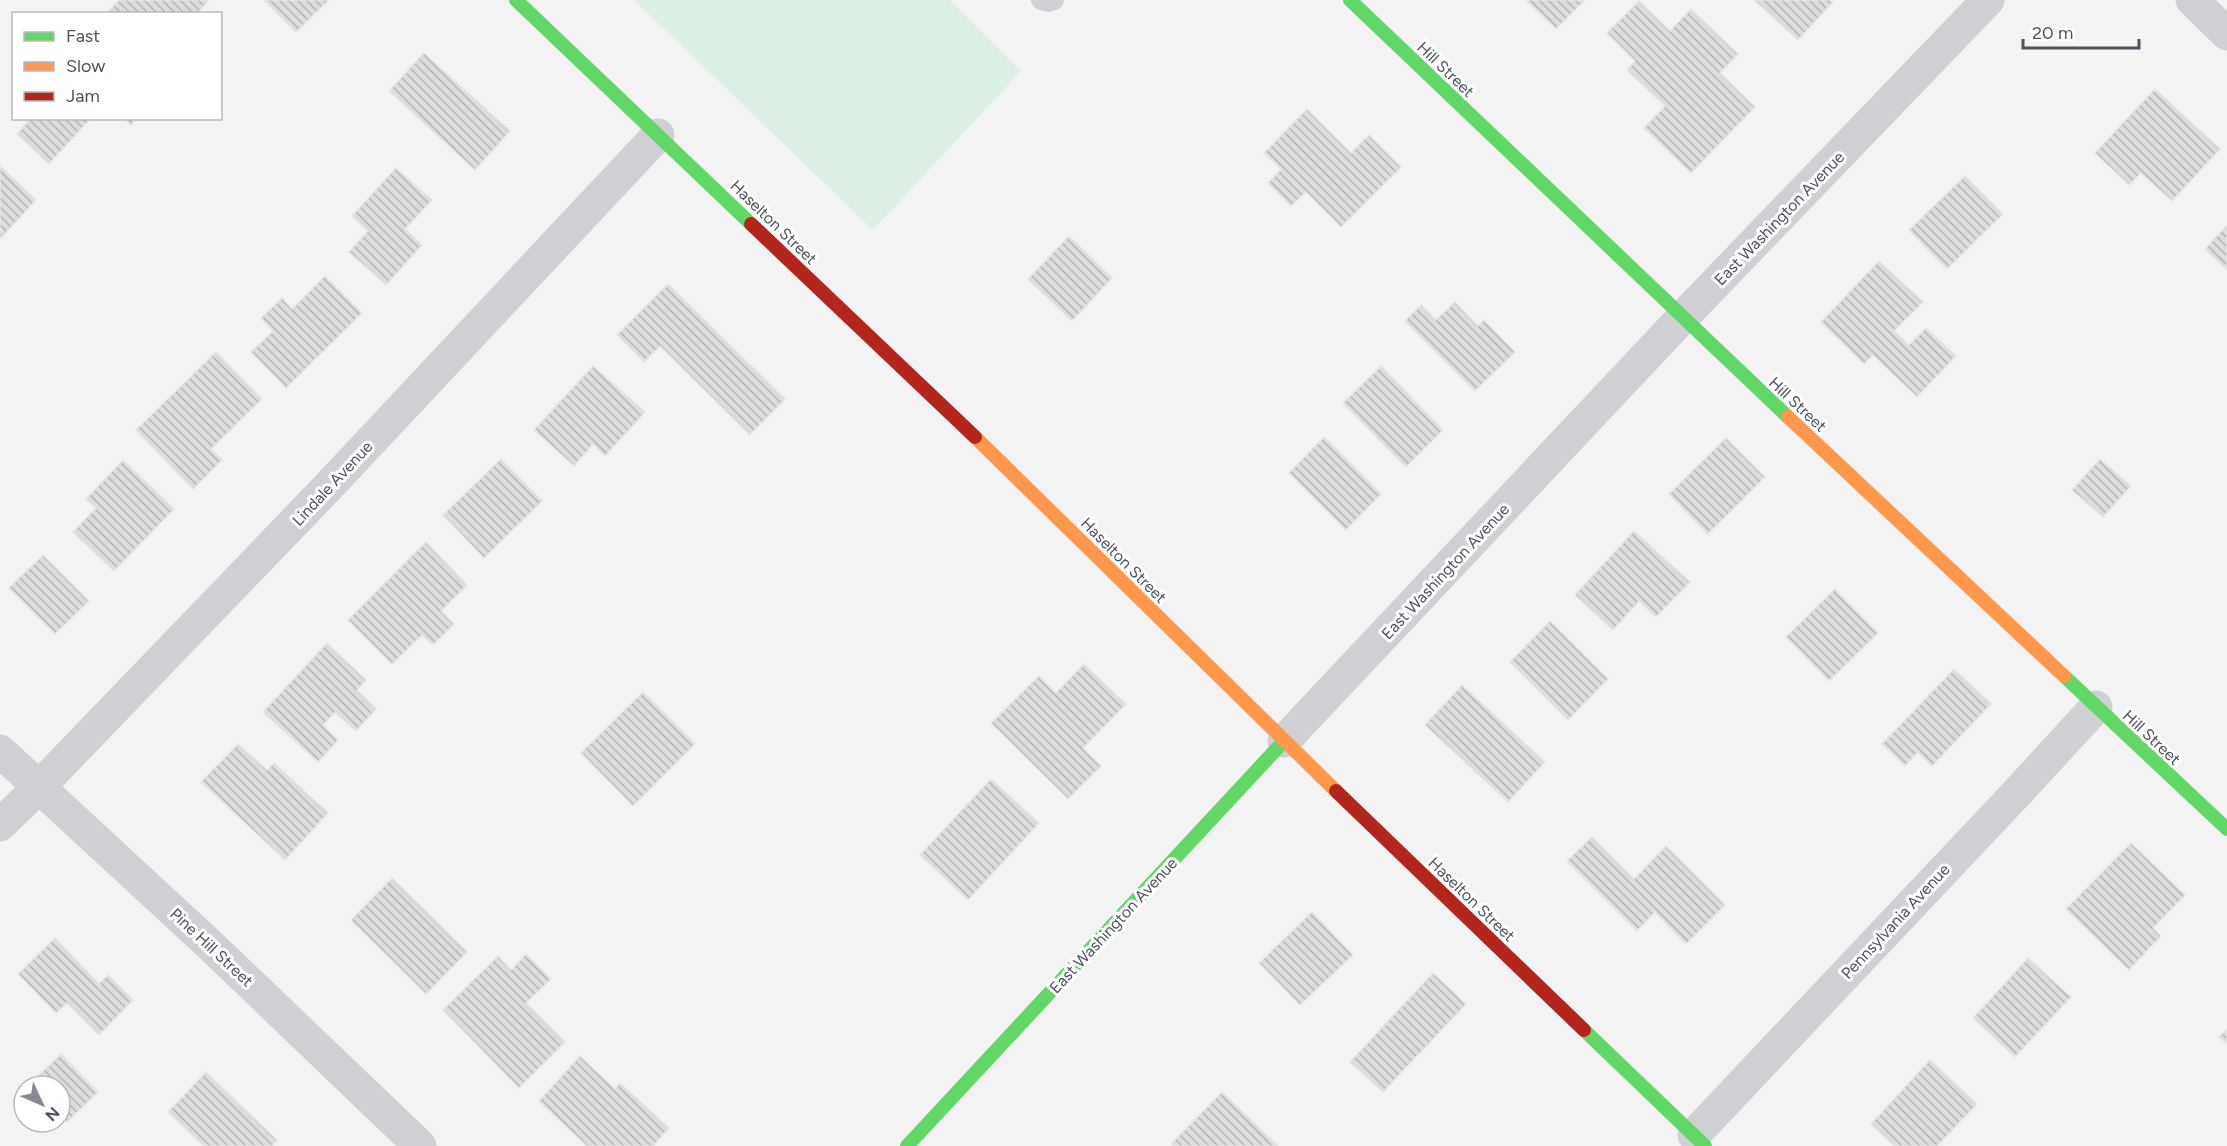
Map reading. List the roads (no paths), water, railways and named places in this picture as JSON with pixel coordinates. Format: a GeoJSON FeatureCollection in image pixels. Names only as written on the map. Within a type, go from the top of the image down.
{"type":"FeatureCollection","features":[{"type":"Feature","properties":{"kind":"street","name":"Haselton Street"},"geometry":{"type":"LineString","coordinates":[[516,0],[987,449],[1284,741],[1700,1140]]}},
{"type":"Feature","properties":{"kind":"street","name":"Hill Street"},"geometry":{"type":"LineString","coordinates":[[1350,0],[1682,318],[2227,829]]}},
{"type":"Feature","properties":{"kind":"street","name":"East Washington Avenue"},"geometry":{"type":"LineString","coordinates":[[907,1146],[1682,318],[1988,0]]}},
{"type":"Feature","properties":{"kind":"street"},"geometry":{"type":"LineString","coordinates":[[2192,0],[2227,34]]}},
{"type":"Feature","properties":{"kind":"street","name":"Lindale Avenue"},"geometry":{"type":"LineString","coordinates":[[0,825],[327,488],[658,135]]}},
{"type":"Feature","properties":{"kind":"street","name":"Pennsylvania Avenue"},"geometry":{"type":"LineString","coordinates":[[1700,1140],[2096,707]]}},
{"type":"Feature","properties":{"kind":"street","name":"Pine Hill Street"},"geometry":{"type":"LineString","coordinates":[[0,751],[210,945],[420,1146]]}},
{"type":"Feature","properties":{"kind":"lane"},"geometry":{"type":"LineString","coordinates":[[1041,0],[1048,2],[1054,0]]}}]}
